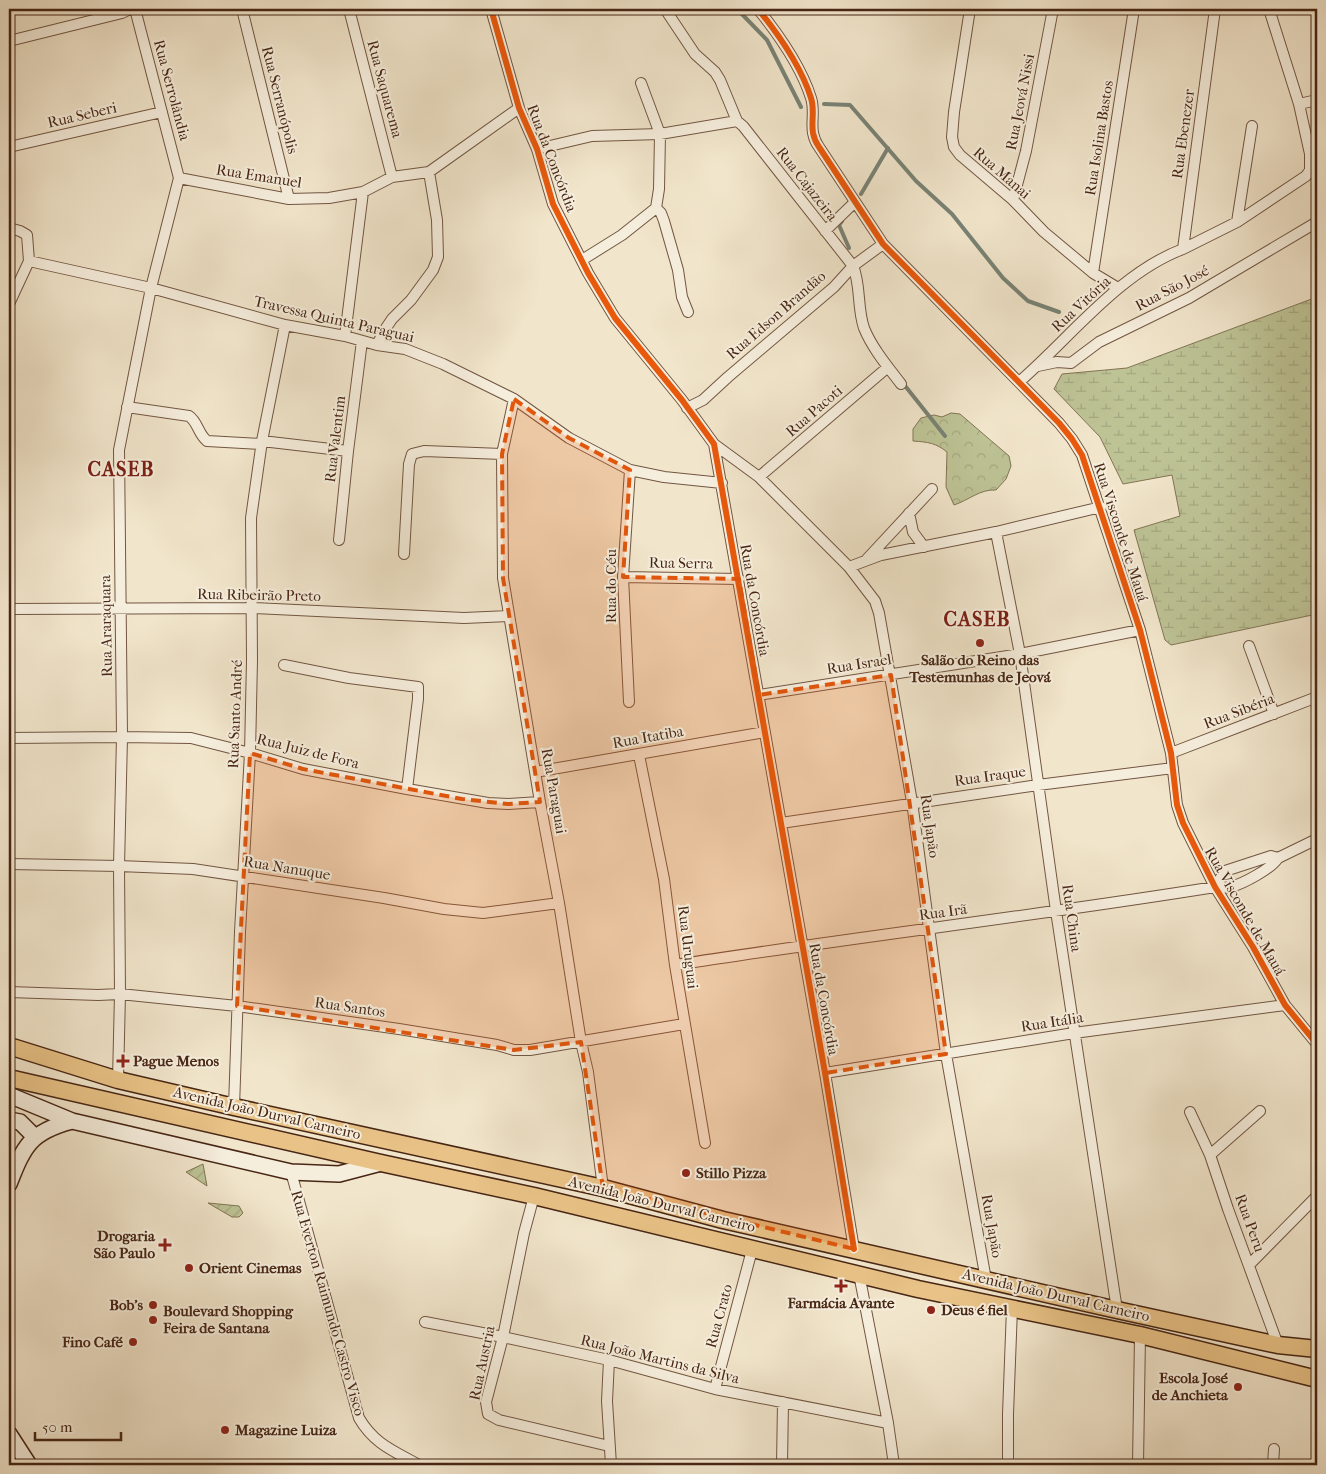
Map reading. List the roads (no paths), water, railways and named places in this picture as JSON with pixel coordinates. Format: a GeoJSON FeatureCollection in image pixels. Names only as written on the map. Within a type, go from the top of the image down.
{"type":"FeatureCollection","features":[{"type":"Feature","properties":{"kind":"main road","name":"Avenida João Durval Carneiro"},"geometry":{"type":"LineString","coordinates":[[9,1046],[118,1080],[234,1107],[603,1188],[723,1220],[1116,1310],[1278,1345],[1317,1349]]}},
{"type":"Feature","properties":{"kind":"main road","name":"Avenida João Durval Carneiro"},"geometry":{"type":"LineString","coordinates":[[9,1078],[534,1196],[711,1238],[752,1250],[959,1298],[1140,1335],[1317,1379]]}},
{"type":"Feature","properties":{"kind":"street"},"geometry":{"type":"LineString","coordinates":[[9,41],[122,14],[130,9]]}},
{"type":"Feature","properties":{"kind":"street","name":"Rua Serrolândia"},"geometry":{"type":"LineString","coordinates":[[135,9],[179,178]]}},
{"type":"Feature","properties":{"kind":"street","name":"Rua Serranópolis"},"geometry":{"type":"LineString","coordinates":[[242,9],[289,199]]}},
{"type":"Feature","properties":{"kind":"street","name":"Rua Saquarema"},"geometry":{"type":"LineString","coordinates":[[349,9],[392,176]]}},
{"type":"Feature","properties":{"kind":"street","name":"Rua da Concórdia"},"geometry":{"type":"LineString","coordinates":[[491,9],[519,108],[537,149],[553,204],[596,288],[615,318],[714,444],[825,1073],[854,1249]]}},
{"type":"Feature","properties":{"kind":"street","name":"Rua Cajazeira"},"geometry":{"type":"LineString","coordinates":[[665,9],[695,54],[715,72],[737,121],[743,126],[852,266]]}},
{"type":"Feature","properties":{"kind":"street","name":"Rua Visconde de Mauá"},"geometry":{"type":"LineString","coordinates":[[758,9],[793,58],[811,98],[814,110],[813,135],[818,148],[883,244],[1019,382],[1072,439],[1082,455],[1140,630],[1171,753],[1177,805],[1183,824],[1215,887],[1253,947],[1285,1005],[1317,1044]]}},
{"type":"Feature","properties":{"kind":"street","name":"Rua Manai"},"geometry":{"type":"LineString","coordinates":[[970,9],[954,112],[952,137],[954,147],[960,155],[1013,200],[1044,232],[1093,273],[1118,288]]}},
{"type":"Feature","properties":{"kind":"street","name":"Rua Jeová Nissi"},"geometry":{"type":"LineString","coordinates":[[1013,200],[1026,151],[1053,9]]}},
{"type":"Feature","properties":{"kind":"street","name":"Rua Isolina Bastos"},"geometry":{"type":"LineString","coordinates":[[1093,273],[1134,9]]}},
{"type":"Feature","properties":{"kind":"street","name":"Rua Ebenezer"},"geometry":{"type":"LineString","coordinates":[[1183,249],[1215,9]]}},
{"type":"Feature","properties":{"kind":"street"},"geometry":{"type":"LineString","coordinates":[[1183,249],[1237,222],[1306,176],[1310,170],[1310,154],[1299,104],[1269,9]]}},
{"type":"Feature","properties":{"kind":"street"},"geometry":{"type":"LineString","coordinates":[[582,260],[622,235],[656,208],[659,189],[660,134],[641,84]]}},
{"type":"Feature","properties":{"kind":"street"},"geometry":{"type":"LineString","coordinates":[[1299,104],[1317,100]]}},
{"type":"Feature","properties":{"kind":"street","name":"Rua Emanuel"},"geometry":{"type":"LineString","coordinates":[[179,178],[289,199],[329,198],[363,192],[392,176],[429,172],[519,108]]}},
{"type":"Feature","properties":{"kind":"street","name":"Rua Seberi"},"geometry":{"type":"LineString","coordinates":[[9,147],[162,112]]}},
{"type":"Feature","properties":{"kind":"street"},"geometry":{"type":"LineString","coordinates":[[537,149],[592,136],[660,134],[737,121]]}},
{"type":"Feature","properties":{"kind":"street"},"geometry":{"type":"LineString","coordinates":[[1237,222],[1252,126]]}},
{"type":"Feature","properties":{"kind":"street"},"geometry":{"type":"LineString","coordinates":[[378,345],[384,330],[411,300],[433,270],[438,257],[437,220],[429,172]]}},
{"type":"Feature","properties":{"kind":"street","name":"Rua Araraquara"},"geometry":{"type":"LineString","coordinates":[[118,1080],[122,737],[119,450],[151,288],[179,178]]}},
{"type":"Feature","properties":{"kind":"street"},"geometry":{"type":"LineString","coordinates":[[345,336],[363,192]]}},
{"type":"Feature","properties":{"kind":"street"},"geometry":{"type":"LineString","coordinates":[[825,231],[855,202]]}},
{"type":"Feature","properties":{"kind":"street"},"geometry":{"type":"LineString","coordinates":[[656,208],[661,213],[664,221],[678,270],[682,296],[688,312]]}},
{"type":"Feature","properties":{"kind":"street","name":"Rua São José"},"geometry":{"type":"LineString","coordinates":[[1037,366],[1057,362],[1070,363],[1099,342],[1188,298],[1317,222]]}},
{"type":"Feature","properties":{"kind":"street"},"geometry":{"type":"LineString","coordinates":[[9,228],[20,230],[27,235],[30,261],[9,304]]}},
{"type":"Feature","properties":{"kind":"street","name":"Rua Edson Brandão"},"geometry":{"type":"LineString","coordinates":[[687,408],[703,400],[834,287],[852,266],[883,244]]}},
{"type":"Feature","properties":{"kind":"street","name":"Rua Vitória"},"geometry":{"type":"LineString","coordinates":[[1019,382],[1118,288],[1169,254],[1183,249]]}},
{"type":"Feature","properties":{"kind":"street","name":"Travessa Quinta Paraguai"},"geometry":{"type":"LineString","coordinates":[[30,261],[151,288],[285,325],[345,336],[424,355],[514,399],[569,438],[630,470],[664,477],[722,483]]}},
{"type":"Feature","properties":{"kind":"street"},"geometry":{"type":"LineString","coordinates":[[852,266],[857,275],[864,328],[901,384]]}},
{"type":"Feature","properties":{"kind":"street","name":"Rua Santo André"},"geometry":{"type":"LineString","coordinates":[[234,1107],[237,1006],[250,753],[251,518],[262,443],[285,325]]}},
{"type":"Feature","properties":{"kind":"street","name":"Rua Valentim"},"geometry":{"type":"LineString","coordinates":[[339,540],[362,341]]}},
{"type":"Feature","properties":{"kind":"street","name":"Rua Pacoti"},"geometry":{"type":"LineString","coordinates":[[759,478],[888,367]]}},
{"type":"Feature","properties":{"kind":"street","name":"Rua Paraguai"},"geometry":{"type":"LineString","coordinates":[[514,399],[502,454],[503,578],[591,1090],[603,1188]]}},
{"type":"Feature","properties":{"kind":"street"},"geometry":{"type":"LineString","coordinates":[[128,407],[188,416],[196,423],[202,436],[207,441],[262,443],[348,451]]}},
{"type":"Feature","properties":{"kind":"street","name":"Rua Japão"},"geometry":{"type":"LineString","coordinates":[[714,444],[759,478],[849,567],[875,601],[880,613],[912,802],[946,1054],[986,1280]]}},
{"type":"Feature","properties":{"kind":"street"},"geometry":{"type":"LineString","coordinates":[[404,554],[409,464],[412,454],[424,451],[502,454]]}},
{"type":"Feature","properties":{"kind":"street","name":"Rua do Céu"},"geometry":{"type":"LineString","coordinates":[[629,702],[623,577],[630,470]]}},
{"type":"Feature","properties":{"kind":"street"},"geometry":{"type":"LineString","coordinates":[[864,561],[932,489]]}},
{"type":"Feature","properties":{"kind":"street"},"geometry":{"type":"LineString","coordinates":[[849,567],[881,555],[996,532],[1100,507]]}},
{"type":"Feature","properties":{"kind":"street"},"geometry":{"type":"LineString","coordinates":[[910,513],[913,532],[924,546]]}},
{"type":"Feature","properties":{"kind":"street","name":"Rua China"},"geometry":{"type":"LineString","coordinates":[[996,532],[1020,654],[1056,911],[1116,1310]]}},
{"type":"Feature","properties":{"kind":"street","name":"Rua Serra"},"geometry":{"type":"LineString","coordinates":[[623,577],[739,579]]}},
{"type":"Feature","properties":{"kind":"street","name":"Rua Ribeirão Preto"},"geometry":{"type":"LineString","coordinates":[[9,609],[252,608],[464,618],[509,616]]}},
{"type":"Feature","properties":{"kind":"street","name":"Rua Israel"},"geometry":{"type":"LineString","coordinates":[[759,694],[1020,654],[1140,630]]}},
{"type":"Feature","properties":{"kind":"street"},"geometry":{"type":"LineString","coordinates":[[1249,646],[1274,714]]}},
{"type":"Feature","properties":{"kind":"street"},"geometry":{"type":"LineString","coordinates":[[284,665],[349,678],[418,687],[407,789]]}},
{"type":"Feature","properties":{"kind":"street","name":"Rua Sibéria"},"geometry":{"type":"LineString","coordinates":[[1171,753],[1316,699]]}},
{"type":"Feature","properties":{"kind":"street","name":"Rua Itatiba"},"geometry":{"type":"LineString","coordinates":[[536,772],[765,732]]}},
{"type":"Feature","properties":{"kind":"street","name":"Rua Juiz de Fora"},"geometry":{"type":"LineString","coordinates":[[9,738],[191,738],[303,769],[407,789],[488,803],[540,802]]}},
{"type":"Feature","properties":{"kind":"street","name":"Rua Uruguai"},"geometry":{"type":"LineString","coordinates":[[639,754],[664,879],[684,1024],[705,1143]]}},
{"type":"Feature","properties":{"kind":"street","name":"Rua Iraque"},"geometry":{"type":"LineString","coordinates":[[781,823],[1038,784],[1173,768]]}},
{"type":"Feature","properties":{"kind":"street","name":"Rua Irã"},"geometry":{"type":"LineString","coordinates":[[675,965],[801,945],[1056,911],[1215,887],[1231,887],[1267,869],[1278,858],[1317,839]]}},
{"type":"Feature","properties":{"kind":"street","name":"Rua Irã"},"geometry":{"type":"LineString","coordinates":[[1215,887],[1225,871],[1271,856],[1278,858]]}},
{"type":"Feature","properties":{"kind":"street","name":"Rua Nanuque"},"geometry":{"type":"LineString","coordinates":[[9,864],[193,869],[482,914],[559,904]]}},
{"type":"Feature","properties":{"kind":"street","name":"Rua Santos"},"geometry":{"type":"LineString","coordinates":[[9,992],[120,994],[237,1006],[399,1029],[497,1045],[514,1050],[530,1050],[684,1024]]}},
{"type":"Feature","properties":{"kind":"street","name":"Rua Itália"},"geometry":{"type":"LineString","coordinates":[[825,1073],[1074,1033],[1285,1005]]}},
{"type":"Feature","properties":{"kind":"street","name":"Rua Everton Raimundo Castro Visco"},"geometry":{"type":"LineString","coordinates":[[9,1094],[72,1121],[291,1172],[339,1174],[381,1163]]}},
{"type":"Feature","properties":{"kind":"street"},"geometry":{"type":"LineString","coordinates":[[1210,1155],[1260,1111]]}},
{"type":"Feature","properties":{"kind":"street","name":"Rua Peru"},"geometry":{"type":"LineString","coordinates":[[1190,1112],[1210,1155],[1278,1345]]}},
{"type":"Feature","properties":{"kind":"street"},"geometry":{"type":"LineString","coordinates":[[9,1120],[20,1122],[35,1137]]}},
{"type":"Feature","properties":{"kind":"street"},"geometry":{"type":"LineString","coordinates":[[9,1184],[23,1152],[35,1137],[52,1126],[72,1121]]}},
{"type":"Feature","properties":{"kind":"street","name":"Rua Everton Raimundo Castro Visco"},"geometry":{"type":"LineString","coordinates":[[291,1172],[359,1418],[372,1437],[384,1446],[419,1465]]}},
{"type":"Feature","properties":{"kind":"street","name":"Rua Austria"},"geometry":{"type":"LineString","coordinates":[[534,1196],[524,1233],[503,1337],[486,1402],[488,1414],[499,1420],[609,1446]]}},
{"type":"Feature","properties":{"kind":"street"},"geometry":{"type":"LineString","coordinates":[[1249,1265],[1317,1196]]}},
{"type":"Feature","properties":{"kind":"street","name":"Rua Crato"},"geometry":{"type":"LineString","coordinates":[[715,1389],[752,1250]]}},
{"type":"Feature","properties":{"kind":"street"},"geometry":{"type":"LineString","coordinates":[[859,1274],[888,1423],[894,1465]]}},
{"type":"Feature","properties":{"kind":"street"},"geometry":{"type":"LineString","coordinates":[[1008,1465],[1012,1308]]}},
{"type":"Feature","properties":{"kind":"street","name":"Rua João Martins da Silva"},"geometry":{"type":"LineString","coordinates":[[425,1322],[608,1360],[715,1389],[888,1423]]}},
{"type":"Feature","properties":{"kind":"street"},"geometry":{"type":"LineString","coordinates":[[1138,1465],[1140,1335]]}},
{"type":"Feature","properties":{"kind":"street"},"geometry":{"type":"LineString","coordinates":[[608,1360],[611,1465]]}},
{"type":"Feature","properties":{"kind":"street"},"geometry":{"type":"LineString","coordinates":[[782,1465],[783,1402]]}},
{"type":"Feature","properties":{"kind":"street"},"geometry":{"type":"LineString","coordinates":[[9,1434],[29,1465]]}},
{"type":"Feature","properties":{"kind":"street"},"geometry":{"type":"LineString","coordinates":[[1273,1465],[1274,1449]]}},
{"type":"Feature","properties":{"kind":"waterway"},"geometry":{"type":"LineString","coordinates":[[737,9],[767,40],[801,107]]}},
{"type":"Feature","properties":{"kind":"waterway"},"geometry":{"type":"LineString","coordinates":[[824,104],[850,105],[916,181],[952,214],[1003,278],[1028,301],[1059,312]]}},
{"type":"Feature","properties":{"kind":"waterway"},"geometry":{"type":"LineString","coordinates":[[861,194],[888,148]]}},
{"type":"Feature","properties":{"kind":"waterway"},"geometry":{"type":"LineString","coordinates":[[842,221],[839,225],[849,248]]}},
{"type":"Feature","properties":{"kind":"waterway"},"geometry":{"type":"LineString","coordinates":[[902,382],[945,436]]}},
{"type":"Feature","properties":{"kind":"place","name":"Salão do Reino das Testemunhas de Jeová"},"geometry":{"type":"Point","coordinates":[980,643]}},
{"type":"Feature","properties":{"kind":"place","name":"Pague Menos"},"geometry":{"type":"Point","coordinates":[123,1061]}},
{"type":"Feature","properties":{"kind":"place","name":"Stillo Pizza"},"geometry":{"type":"Point","coordinates":[686,1173]}},
{"type":"Feature","properties":{"kind":"place","name":"Drogaria São Paulo"},"geometry":{"type":"Point","coordinates":[165,1245]}},
{"type":"Feature","properties":{"kind":"place","name":"Orient Cinemas"},"geometry":{"type":"Point","coordinates":[189,1268]}},
{"type":"Feature","properties":{"kind":"place","name":"Farmácia Avante"},"geometry":{"type":"Point","coordinates":[841,1286]}},
{"type":"Feature","properties":{"kind":"place","name":"Bob's"},"geometry":{"type":"Point","coordinates":[153,1305]}},
{"type":"Feature","properties":{"kind":"place","name":"Deus é fiel"},"geometry":{"type":"Point","coordinates":[931,1310]}},
{"type":"Feature","properties":{"kind":"place","name":"Boulevard Shopping Feira de Santana"},"geometry":{"type":"Point","coordinates":[153,1320]}},
{"type":"Feature","properties":{"kind":"place","name":"Fino Café"},"geometry":{"type":"Point","coordinates":[133,1342]}},
{"type":"Feature","properties":{"kind":"place","name":"Escola José de Anchieta"},"geometry":{"type":"Point","coordinates":[1238,1387]}},
{"type":"Feature","properties":{"kind":"place","name":"Magazine Luiza"},"geometry":{"type":"Point","coordinates":[225,1430]}},
{"type":"Feature","properties":{"kind":"district","name":"CASEB"},"geometry":{"type":"Point","coordinates":[121,469]}},
{"type":"Feature","properties":{"kind":"district","name":"CASEB"},"geometry":{"type":"Point","coordinates":[977,619]}}]}
